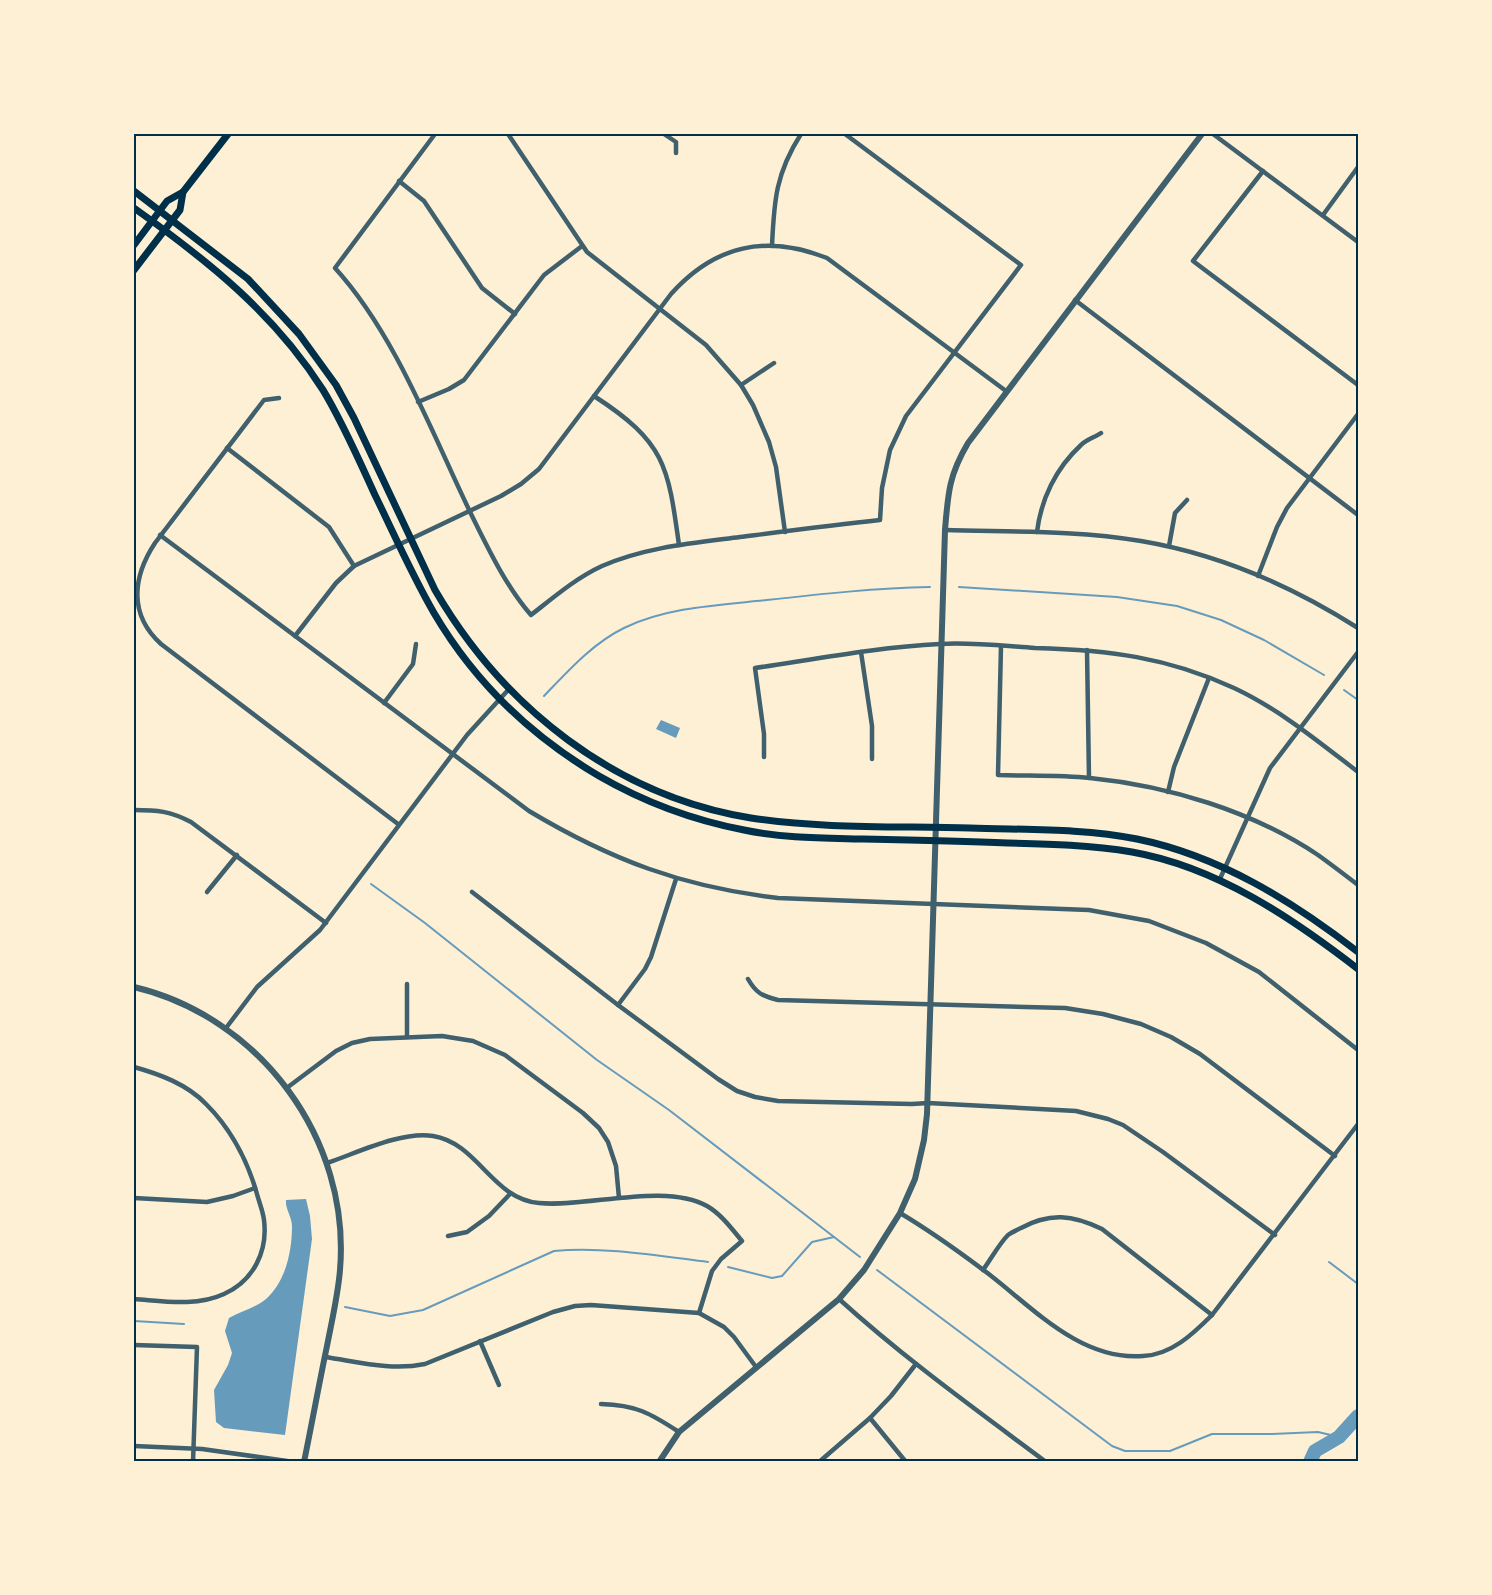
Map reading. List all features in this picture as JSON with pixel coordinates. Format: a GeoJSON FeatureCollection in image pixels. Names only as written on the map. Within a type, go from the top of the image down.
{"type":"FeatureCollection","features":[{"type":"Feature","properties":{"kind":"main road"},"geometry":{"type":"LineString","coordinates":[[134,245],[166,201],[183,192],[228,134]]}},
{"type":"Feature","properties":{"kind":"main road"},"geometry":{"type":"LineString","coordinates":[[134,190],[248,279],[299,334],[336,385],[354,418],[435,590],[448,612],[509,689],[545,724],[564,738],[655,790],[701,806],[750,818],[779,821],[1066,831],[1136,839],[1173,848],[1224,868],[1275,893],[1359,952]]}},
{"type":"Feature","properties":{"kind":"main road"},"geometry":{"type":"LineString","coordinates":[[134,270],[180,210],[183,192]]}},
{"type":"Feature","properties":{"kind":"main road"},"geometry":{"type":"LineString","coordinates":[[134,208],[239,289],[289,343],[324,392],[424,595],[451,640],[499,698],[537,735],[556,749],[650,803],[696,819],[748,831],[809,837],[1065,845],[1133,853],[1168,862],[1219,881],[1268,905],[1359,969]]}},
{"type":"Feature","properties":{"kind":"main road"},"geometry":{"type":"LineString","coordinates":[[228,280],[245,282],[248,279]]}},
{"type":"Feature","properties":{"kind":"street"},"geometry":{"type":"LineString","coordinates":[[435,134],[335,268],[361,299],[374,319],[418,402],[500,572],[531,615],[565,588],[601,567],[641,552],[679,545],[880,520],[882,488],[893,442],[906,416],[1021,265],[845,134]]}},
{"type":"Feature","properties":{"kind":"street"},"geometry":{"type":"LineString","coordinates":[[508,134],[582,246],[605,268],[706,345],[741,385],[753,405],[769,442],[776,467],[785,532]]}},
{"type":"Feature","properties":{"kind":"street"},"geometry":{"type":"LineString","coordinates":[[664,134],[676,142],[676,153]]}},
{"type":"Feature","properties":{"kind":"street"},"geometry":{"type":"LineString","coordinates":[[772,246],[773,212],[778,182],[786,158],[801,134]]}},
{"type":"Feature","properties":{"kind":"street"},"geometry":{"type":"LineString","coordinates":[[659,1461],[679,1431],[839,1299],[864,1270],[900,1213],[915,1179],[921,1158],[928,1103],[945,530],[949,484],[968,443],[1202,134]]}},
{"type":"Feature","properties":{"kind":"street"},"geometry":{"type":"LineString","coordinates":[[1213,134],[1359,242]]}},
{"type":"Feature","properties":{"kind":"street"},"geometry":{"type":"LineString","coordinates":[[1323,215],[1359,167]]}},
{"type":"Feature","properties":{"kind":"street"},"geometry":{"type":"LineString","coordinates":[[1263,171],[1193,261],[1359,385]]}},
{"type":"Feature","properties":{"kind":"street"},"geometry":{"type":"LineString","coordinates":[[399,181],[424,201],[482,288],[514,314]]}},
{"type":"Feature","properties":{"kind":"street"},"geometry":{"type":"LineString","coordinates":[[418,402],[464,380],[544,275],[582,246]]}},
{"type":"Feature","properties":{"kind":"street"},"geometry":{"type":"LineString","coordinates":[[295,636],[336,583],[354,566],[470,511],[521,484],[539,469],[686,278],[703,264],[722,254],[743,247],[772,246],[807,251],[827,258],[1006,391]]}},
{"type":"Feature","properties":{"kind":"street"},"geometry":{"type":"LineString","coordinates":[[1075,300],[1359,514]]}},
{"type":"Feature","properties":{"kind":"street"},"geometry":{"type":"LineString","coordinates":[[741,385],[774,363]]}},
{"type":"Feature","properties":{"kind":"street"},"geometry":{"type":"LineString","coordinates":[[594,396],[635,425],[649,440],[660,459],[669,479],[679,545]]}},
{"type":"Feature","properties":{"kind":"street"},"geometry":{"type":"LineString","coordinates":[[279,398],[264,400],[160,535],[144,561],[137,586],[141,614],[145,627],[153,637],[398,824]]}},
{"type":"Feature","properties":{"kind":"street"},"geometry":{"type":"LineString","coordinates":[[1258,576],[1282,517],[1359,414]]}},
{"type":"Feature","properties":{"kind":"street"},"geometry":{"type":"LineString","coordinates":[[1037,532],[1045,495],[1056,476],[1082,443],[1101,433]]}},
{"type":"Feature","properties":{"kind":"street"},"geometry":{"type":"LineString","coordinates":[[227,448],[329,527],[354,566]]}},
{"type":"Feature","properties":{"kind":"street"},"geometry":{"type":"LineString","coordinates":[[1169,546],[1175,513],[1187,500]]}},
{"type":"Feature","properties":{"kind":"street"},"geometry":{"type":"LineString","coordinates":[[945,530],[1103,536],[1169,546],[1208,556],[1258,576],[1318,604],[1359,628]]}},
{"type":"Feature","properties":{"kind":"street"},"geometry":{"type":"LineString","coordinates":[[160,535],[529,811],[567,834],[612,856],[676,879],[737,893],[778,898],[1089,910],[1149,921],[1206,944],[1259,972],[1359,1050]]}},
{"type":"Feature","properties":{"kind":"street"},"geometry":{"type":"LineString","coordinates":[[384,703],[413,664],[416,644]]}},
{"type":"Feature","properties":{"kind":"street"},"geometry":{"type":"LineString","coordinates":[[764,757],[764,734],[755,668],[861,652],[942,644],[1087,650],[1148,658],[1209,678],[1244,693],[1301,728],[1359,772]]}},
{"type":"Feature","properties":{"kind":"street"},"geometry":{"type":"LineString","coordinates":[[1001,646],[998,775],[1089,778],[1168,792],[1207,803],[1246,818],[1317,855],[1359,885]]}},
{"type":"Feature","properties":{"kind":"street"},"geometry":{"type":"LineString","coordinates":[[1087,650],[1089,778]]}},
{"type":"Feature","properties":{"kind":"street"},"geometry":{"type":"LineString","coordinates":[[861,652],[872,726],[872,759]]}},
{"type":"Feature","properties":{"kind":"street"},"geometry":{"type":"LineString","coordinates":[[1219,881],[1270,768],[1359,652]]}},
{"type":"Feature","properties":{"kind":"street"},"geometry":{"type":"LineString","coordinates":[[1168,792],[1174,767],[1209,678]]}},
{"type":"Feature","properties":{"kind":"street"},"geometry":{"type":"LineString","coordinates":[[226,1028],[257,987],[305,945],[326,923],[452,754],[509,689]]}},
{"type":"Feature","properties":{"kind":"street"},"geometry":{"type":"LineString","coordinates":[[134,810],[174,813],[191,822],[326,923]]}},
{"type":"Feature","properties":{"kind":"street"},"geometry":{"type":"LineString","coordinates":[[207,892],[237,855]]}},
{"type":"Feature","properties":{"kind":"street"},"geometry":{"type":"LineString","coordinates":[[618,1005],[645,969],[651,957],[676,879]]}},
{"type":"Feature","properties":{"kind":"street"},"geometry":{"type":"LineString","coordinates":[[472,892],[618,1005],[718,1080],[737,1091],[778,1101],[928,1103],[1076,1111],[1108,1119],[1123,1125],[1164,1152],[1275,1235]]}},
{"type":"Feature","properties":{"kind":"street"},"geometry":{"type":"LineString","coordinates":[[748,979],[756,992],[763,997],[778,1000],[1065,1008],[1103,1014],[1141,1024],[1171,1037],[1200,1054],[1335,1156]]}},
{"type":"Feature","properties":{"kind":"street"},"geometry":{"type":"LineString","coordinates":[[407,984],[407,1037]]}},
{"type":"Feature","properties":{"kind":"street"},"geometry":{"type":"LineString","coordinates":[[134,987],[172,999],[202,1013],[226,1028],[259,1055],[288,1088],[314,1131],[327,1163],[338,1203],[341,1249],[338,1292],[304,1461]]}},
{"type":"Feature","properties":{"kind":"street"},"geometry":{"type":"LineString","coordinates":[[288,1088],[336,1051],[352,1043],[370,1039],[442,1036],[473,1041],[505,1055],[583,1113],[599,1128],[608,1142],[616,1166],[619,1198]]}},
{"type":"Feature","properties":{"kind":"street"},"geometry":{"type":"LineString","coordinates":[[134,1067],[176,1083],[205,1103],[233,1135],[244,1156],[264,1219],[263,1251],[253,1270],[238,1287],[222,1295],[198,1302],[134,1299]]}},
{"type":"Feature","properties":{"kind":"street"},"geometry":{"type":"LineString","coordinates":[[900,1213],[931,1231],[1069,1337],[1102,1352],[1145,1356],[1169,1349],[1190,1336],[1212,1315],[1359,1124]]}},
{"type":"Feature","properties":{"kind":"street"},"geometry":{"type":"LineString","coordinates":[[327,1163],[399,1138],[417,1135],[433,1136],[460,1147],[510,1194],[537,1203],[672,1196],[706,1206],[719,1216],[742,1242],[721,1259],[712,1271],[699,1313]]}},
{"type":"Feature","properties":{"kind":"street"},"geometry":{"type":"LineString","coordinates":[[134,1198],[207,1202],[255,1188]]}},
{"type":"Feature","properties":{"kind":"street"},"geometry":{"type":"LineString","coordinates":[[448,1236],[467,1232],[489,1216],[510,1194]]}},
{"type":"Feature","properties":{"kind":"street"},"geometry":{"type":"LineString","coordinates":[[983,1270],[1009,1235],[1024,1226],[1050,1217],[1082,1219],[1102,1229],[1212,1315]]}},
{"type":"Feature","properties":{"kind":"street"},"geometry":{"type":"LineString","coordinates":[[839,1299],[916,1364],[1046,1461]]}},
{"type":"Feature","properties":{"kind":"street"},"geometry":{"type":"LineString","coordinates":[[324,1357],[390,1368],[425,1364],[576,1306],[699,1313],[724,1327],[734,1336],[756,1367]]}},
{"type":"Feature","properties":{"kind":"street"},"geometry":{"type":"LineString","coordinates":[[480,1341],[499,1385]]}},
{"type":"Feature","properties":{"kind":"street"},"geometry":{"type":"LineString","coordinates":[[134,1345],[197,1347],[193,1461]]}},
{"type":"Feature","properties":{"kind":"street"},"geometry":{"type":"LineString","coordinates":[[819,1461],[870,1418],[916,1364]]}},
{"type":"Feature","properties":{"kind":"street"},"geometry":{"type":"LineString","coordinates":[[601,1404],[640,1409],[679,1431]]}},
{"type":"Feature","properties":{"kind":"street"},"geometry":{"type":"LineString","coordinates":[[870,1418],[906,1461]]}},
{"type":"Feature","properties":{"kind":"street"},"geometry":{"type":"LineString","coordinates":[[134,1446],[249,1454],[294,1461]]}},
{"type":"Feature","properties":{"kind":"water"},"geometry":{"type":"Polygon","coordinates":[[[661,720],[680,728],[676,738],[656,729],[661,720]]]}},
{"type":"Feature","properties":{"kind":"water"},"geometry":{"type":"Polygon","coordinates":[[[306,1199],[312,1239],[285,1435],[224,1428],[216,1422],[214,1390],[232,1353],[225,1331],[229,1318],[262,1302],[273,1292],[287,1265],[292,1236],[292,1223],[286,1200],[306,1199]]]}},
{"type":"Feature","properties":{"kind":"waterway"},"geometry":{"type":"LineString","coordinates":[[544,696],[581,658],[602,641],[624,628],[658,615],[731,604],[849,592],[930,587]]}},
{"type":"Feature","properties":{"kind":"waterway"},"geometry":{"type":"LineString","coordinates":[[959,587],[1117,597],[1177,606],[1221,620],[1264,640],[1324,675]]}},
{"type":"Feature","properties":{"kind":"waterway"},"geometry":{"type":"LineString","coordinates":[[1344,690],[1358,700]]}},
{"type":"Feature","properties":{"kind":"waterway"},"geometry":{"type":"LineString","coordinates":[[371,884],[425,923],[597,1060],[669,1110],[860,1257]]}},
{"type":"Feature","properties":{"kind":"waterway"},"geometry":{"type":"LineString","coordinates":[[728,1267],[772,1278],[782,1276],[812,1242],[834,1237]]}},
{"type":"Feature","properties":{"kind":"waterway"},"geometry":{"type":"LineString","coordinates":[[345,1307],[390,1316],[423,1310],[554,1251],[611,1251],[708,1262]]}},
{"type":"Feature","properties":{"kind":"waterway"},"geometry":{"type":"LineString","coordinates":[[1329,1262],[1358,1284]]}},
{"type":"Feature","properties":{"kind":"waterway"},"geometry":{"type":"LineString","coordinates":[[877,1270],[1112,1446],[1125,1451],[1170,1451],[1212,1434],[1318,1432],[1339,1437]]}},
{"type":"Feature","properties":{"kind":"waterway"},"geometry":{"type":"LineString","coordinates":[[134,1321],[184,1324]]}},
{"type":"Feature","properties":{"kind":"waterway"},"geometry":{"type":"LineString","coordinates":[[1310,1462],[1315,1451],[1339,1437],[1358,1416]]}}]}
